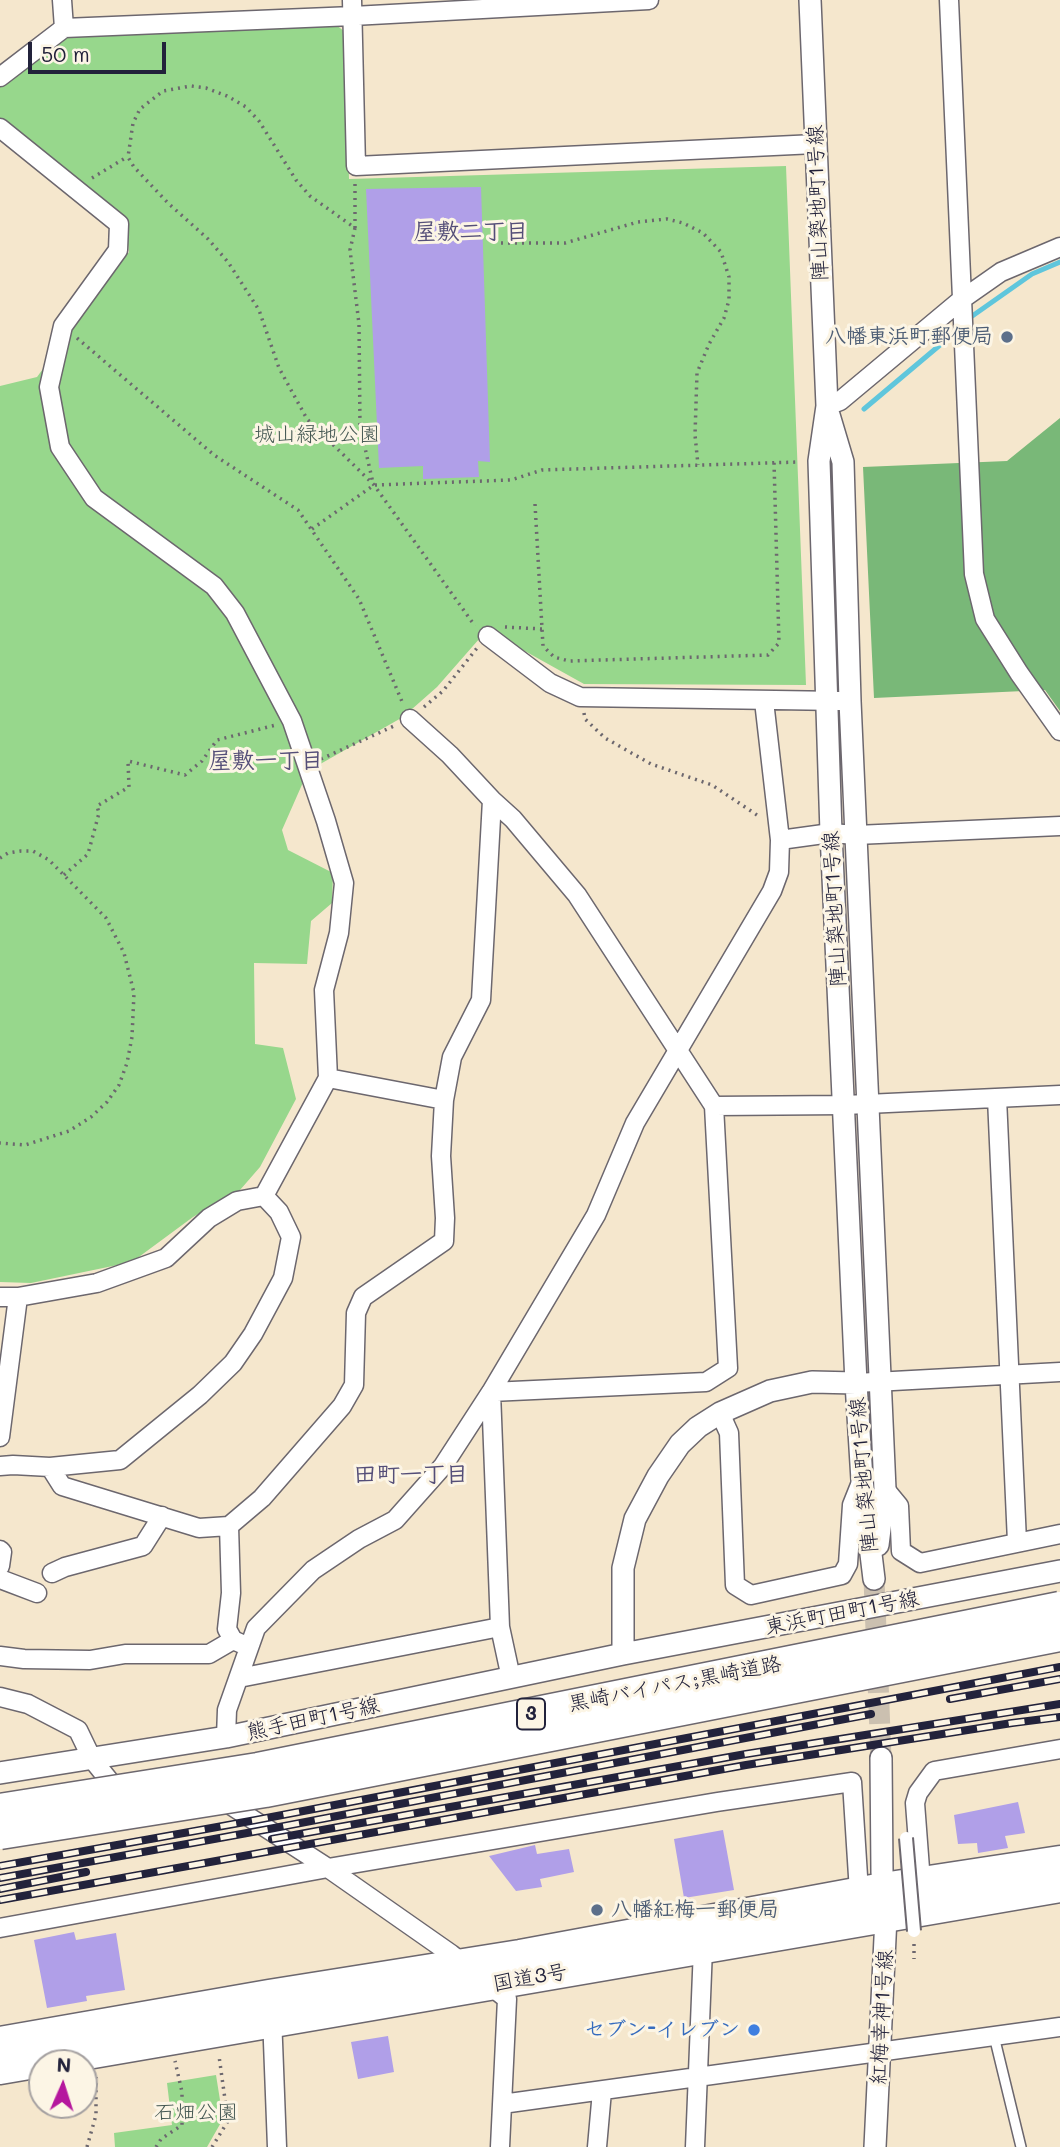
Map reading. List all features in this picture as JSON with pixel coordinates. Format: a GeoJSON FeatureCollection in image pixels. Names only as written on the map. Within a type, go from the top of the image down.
{"type":"FeatureCollection","features":[{"type":"Feature","properties":{"kind":"highway","name":"黒崎バイパス;黒崎道路"},"geometry":{"type":"LineString","coordinates":[[0,1810],[258,1769],[1060,1608]]}},
{"type":"Feature","properties":{"kind":"highway","name":"黒崎バイパス;黒崎道路"},"geometry":{"type":"LineString","coordinates":[[0,1833],[265,1791],[1060,1635]]}},
{"type":"Feature","properties":{"kind":"highway","name":"国道3号"},"geometry":{"type":"LineString","coordinates":[[0,2068],[465,1964],[871,1890],[1060,1861]]}},
{"type":"Feature","properties":{"kind":"highway","name":"国道3号"},"geometry":{"type":"LineString","coordinates":[[0,2042],[271,2008],[491,1985],[1060,1887]]}},
{"type":"Feature","properties":{"kind":"street"},"geometry":{"type":"LineString","coordinates":[[62,0],[64,28]]}},
{"type":"Feature","properties":{"kind":"street"},"geometry":{"type":"LineString","coordinates":[[0,77],[64,28],[353,8],[649,0]]}},
{"type":"Feature","properties":{"kind":"street","name":"陣山築地町1号線"},"geometry":{"type":"LineString","coordinates":[[810,0],[827,406],[819,461],[831,833],[856,1383],[862,1480],[874,1579],[885,1489],[881,1381],[850,701],[843,462],[827,406]]}},
{"type":"Feature","properties":{"kind":"street"},"geometry":{"type":"LineString","coordinates":[[949,0],[974,574],[985,619],[1018,673],[1060,731]]}},
{"type":"Feature","properties":{"kind":"street"},"geometry":{"type":"LineString","coordinates":[[353,8],[356,166],[816,144]]}},
{"type":"Feature","properties":{"kind":"street"},"geometry":{"type":"LineString","coordinates":[[0,128],[119,224],[118,250],[63,326],[49,387],[60,447],[94,498],[214,586],[235,613],[292,721],[344,883],[339,933],[324,990],[328,1078],[264,1196]]}},
{"type":"Feature","properties":{"kind":"street"},"geometry":{"type":"LineString","coordinates":[[827,406],[840,401],[1001,272],[1060,247]]}},
{"type":"Feature","properties":{"kind":"street"},"geometry":{"type":"LineString","coordinates":[[488,636],[550,683],[580,697],[850,701]]}},
{"type":"Feature","properties":{"kind":"street"},"geometry":{"type":"LineString","coordinates":[[0,1656],[90,1660],[125,1654],[209,1654],[241,1643],[313,1570],[359,1539],[395,1520],[443,1466],[491,1392],[596,1215],[635,1124],[772,891],[779,872],[780,836],[764,701]]}},
{"type":"Feature","properties":{"kind":"street"},"geometry":{"type":"LineString","coordinates":[[410,719],[513,819],[577,895],[714,1106],[728,1368],[706,1382],[491,1392]]}},
{"type":"Feature","properties":{"kind":"street"},"geometry":{"type":"LineString","coordinates":[[50,1467],[62,1486],[199,1528],[229,1526],[262,1498],[342,1406],[354,1385],[356,1313],[363,1297],[444,1241],[441,1156],[444,1100],[452,1057],[481,1000],[492,800]]}},
{"type":"Feature","properties":{"kind":"street"},"geometry":{"type":"LineString","coordinates":[[780,836],[1060,826]]}},
{"type":"Feature","properties":{"kind":"street"},"geometry":{"type":"LineString","coordinates":[[328,1078],[444,1100]]}},
{"type":"Feature","properties":{"kind":"street"},"geometry":{"type":"LineString","coordinates":[[714,1106],[845,1105],[1060,1095]]}},
{"type":"Feature","properties":{"kind":"street"},"geometry":{"type":"LineString","coordinates":[[996,1098],[1017,1542]]}},
{"type":"Feature","properties":{"kind":"street"},"geometry":{"type":"LineString","coordinates":[[0,1437],[9,1297],[97,1283],[166,1258],[209,1218],[227,1206],[237,1200],[264,1196]]}},
{"type":"Feature","properties":{"kind":"street"},"geometry":{"type":"LineString","coordinates":[[0,1466],[50,1467],[120,1460],[200,1395],[233,1363],[253,1334],[283,1278],[290,1237],[279,1212],[264,1196]]}},
{"type":"Feature","properties":{"kind":"street"},"geometry":{"type":"LineString","coordinates":[[623,1654],[623,1567],[635,1519],[658,1476],[680,1444],[698,1427],[720,1413],[769,1391],[812,1382],[856,1383],[1060,1372]]}},
{"type":"Feature","properties":{"kind":"street"},"geometry":{"type":"LineString","coordinates":[[491,1392],[500,1627],[511,1678]]}},
{"type":"Feature","properties":{"kind":"street"},"geometry":{"type":"LineString","coordinates":[[720,1413],[729,1433],[735,1585],[751,1595],[842,1575],[848,1564],[852,1506],[862,1480]]}},
{"type":"Feature","properties":{"kind":"street"},"geometry":{"type":"LineString","coordinates":[[885,1489],[899,1506],[901,1551],[920,1563],[1060,1534]]}},
{"type":"Feature","properties":{"kind":"street"},"geometry":{"type":"LineString","coordinates":[[52,1573],[143,1546],[162,1516]]}},
{"type":"Feature","properties":{"kind":"street"},"geometry":{"type":"LineString","coordinates":[[226,1737],[227,1710],[239,1678],[241,1643],[227,1629],[231,1593],[229,1526]]}},
{"type":"Feature","properties":{"kind":"street"},"geometry":{"type":"LineString","coordinates":[[0,1550],[0,1566]]}},
{"type":"Feature","properties":{"kind":"street","name":"東浜町田町1号線"},"geometry":{"type":"LineString","coordinates":[[623,1654],[1060,1571]]}},
{"type":"Feature","properties":{"kind":"street"},"geometry":{"type":"LineString","coordinates":[[0,1579],[37,1593]]}},
{"type":"Feature","properties":{"kind":"street"},"geometry":{"type":"LineString","coordinates":[[239,1678],[500,1627]]}},
{"type":"Feature","properties":{"kind":"street","name":"熊手田町1号線"},"geometry":{"type":"LineString","coordinates":[[0,1773],[226,1737],[623,1654]]}},
{"type":"Feature","properties":{"kind":"street"},"geometry":{"type":"LineString","coordinates":[[0,1697],[28,1704],[78,1730],[92,1759],[125,1803],[198,1792],[232,1804],[465,1964],[507,1999],[500,2147]]}},
{"type":"Feature","properties":{"kind":"street"},"geometry":{"type":"LineString","coordinates":[[921,1882],[915,1803],[934,1771],[1060,1749]]}},
{"type":"Feature","properties":{"kind":"street"},"geometry":{"type":"LineString","coordinates":[[871,1890],[881,1758]]}},
{"type":"Feature","properties":{"kind":"street"},"geometry":{"type":"LineString","coordinates":[[0,1928],[328,1868],[717,1802],[852,1782],[871,1890]]}},
{"type":"Feature","properties":{"kind":"street"},"geometry":{"type":"LineString","coordinates":[[906,1839],[914,1931]]}},
{"type":"Feature","properties":{"kind":"street","name":"紅梅幸神1号線"},"geometry":{"type":"LineString","coordinates":[[871,1890],[886,1917],[875,2147]]}},
{"type":"Feature","properties":{"kind":"street"},"geometry":{"type":"LineString","coordinates":[[695,2147],[703,1948]]}},
{"type":"Feature","properties":{"kind":"street"},"geometry":{"type":"LineString","coordinates":[[271,2008],[277,2147]]}},
{"type":"Feature","properties":{"kind":"street"},"geometry":{"type":"LineString","coordinates":[[502,2104],[1060,2027]]}},
{"type":"Feature","properties":{"kind":"street"},"geometry":{"type":"LineString","coordinates":[[597,2147],[602,2091]]}},
{"type":"Feature","properties":{"kind":"lane"},"geometry":{"type":"LineString","coordinates":[[994,2036],[1021,2147]]}},
{"type":"Feature","properties":{"kind":"path"},"geometry":{"type":"LineString","coordinates":[[355,228],[310,196],[296,180],[259,121],[246,107],[227,96],[206,88],[173,88],[150,99],[140,109],[133,123],[128,157],[167,203],[208,239],[228,262],[259,310],[279,368],[307,419],[374,485],[473,624],[488,636]]}},
{"type":"Feature","properties":{"kind":"path"},"geometry":{"type":"LineString","coordinates":[[75,188],[128,157]]}},
{"type":"Feature","properties":{"kind":"path"},"geometry":{"type":"LineString","coordinates":[[356,166],[355,228],[350,250],[359,324],[360,426],[374,485]]}},
{"type":"Feature","properties":{"kind":"path"},"geometry":{"type":"LineString","coordinates":[[501,243],[565,243],[638,222],[667,219],[684,223],[703,233],[721,252],[729,277],[729,300],[724,318],[696,373],[695,435],[698,464]]}},
{"type":"Feature","properties":{"kind":"path"},"geometry":{"type":"LineString","coordinates":[[63,326],[214,455],[298,510],[359,599],[410,719]]}},
{"type":"Feature","properties":{"kind":"path"},"geometry":{"type":"LineString","coordinates":[[311,530],[374,485],[512,480],[542,470],[819,461]]}},
{"type":"Feature","properties":{"kind":"path"},"geometry":{"type":"LineString","coordinates":[[536,504],[543,646],[554,657],[569,661],[768,655],[779,643],[774,462]]}},
{"type":"Feature","properties":{"kind":"path"},"geometry":{"type":"LineString","coordinates":[[307,766],[410,719],[443,691],[488,636],[505,627],[542,629]]}},
{"type":"Feature","properties":{"kind":"path"},"geometry":{"type":"LineString","coordinates":[[580,697],[585,719],[605,737],[651,764],[712,785],[746,806],[780,836]]}},
{"type":"Feature","properties":{"kind":"path"},"geometry":{"type":"LineString","coordinates":[[64,875],[88,854],[99,813],[97,806],[129,787],[128,761],[185,775],[202,761],[217,740],[292,721]]}},
{"type":"Feature","properties":{"kind":"path"},"geometry":{"type":"LineString","coordinates":[[0,858],[8,853],[33,851],[43,855],[64,875],[106,918],[124,953],[134,993],[132,1037],[127,1063],[107,1102],[91,1117],[69,1130],[25,1145],[0,1143]]}},
{"type":"Feature","properties":{"kind":"path"},"geometry":{"type":"LineString","coordinates":[[212,2147],[228,2121],[218,2054]]}},
{"type":"Feature","properties":{"kind":"path"},"geometry":{"type":"LineString","coordinates":[[156,2147],[161,2138],[182,2125],[182,2092],[175,2060]]}},
{"type":"Feature","properties":{"kind":"path"},"geometry":{"type":"LineString","coordinates":[[87,2147],[95,2119]]}},
{"type":"Feature","properties":{"kind":"green space","name":"城山緑地公園"},"geometry":{"type":"Polygon","coordinates":[[[335,24],[345,32],[349,179],[786,166],[806,685],[584,684],[487,630],[437,687],[403,717],[308,771],[282,830],[288,850],[333,873],[332,903],[311,921],[307,964],[254,963],[255,1044],[283,1048],[296,1099],[260,1167],[240,1190],[193,1217],[132,1262],[31,1283],[0,1282],[0,386],[37,377],[129,252],[125,217],[0,120],[0,86],[67,36],[335,24]]]}},
{"type":"Feature","properties":{"kind":"green space"},"geometry":{"type":"Polygon","coordinates":[[[1060,418],[1060,711],[1045,690],[874,698],[863,467],[1007,461],[1060,418]]]}},
{"type":"Feature","properties":{"kind":"green space","name":"石畑公園"},"geometry":{"type":"Polygon","coordinates":[[[216,2075],[223,2119],[207,2147],[115,2147],[114,2133],[172,2125],[167,2083],[216,2075]]]}},
{"type":"Feature","properties":{"kind":"building"},"geometry":{"type":"Polygon","coordinates":[[[481,187],[490,462],[478,461],[479,477],[423,479],[423,466],[379,468],[366,189],[481,187]]]}},
{"type":"Feature","properties":{"kind":"building"},"geometry":{"type":"Polygon","coordinates":[[[1018,1802],[1025,1833],[1005,1836],[1008,1848],[978,1853],[977,1843],[958,1844],[954,1815],[1018,1802]]]}},
{"type":"Feature","properties":{"kind":"building"},"geometry":{"type":"Polygon","coordinates":[[[723,1830],[734,1890],[684,1898],[674,1839],[723,1830]]]}},
{"type":"Feature","properties":{"kind":"building"},"geometry":{"type":"Polygon","coordinates":[[[535,1845],[537,1854],[569,1849],[574,1872],[540,1879],[542,1887],[516,1891],[489,1856],[535,1845]]]}},
{"type":"Feature","properties":{"kind":"building"},"geometry":{"type":"Polygon","coordinates":[[[74,1932],[76,1940],[116,1933],[125,1990],[86,1996],[87,2001],[47,2008],[34,1940],[74,1932]]]}},
{"type":"Feature","properties":{"kind":"building"},"geometry":{"type":"Polygon","coordinates":[[[388,2036],[394,2072],[358,2079],[351,2042],[388,2036]]]}},
{"type":"Feature","properties":{"kind":"waterway"},"geometry":{"type":"LineString","coordinates":[[968,319],[1032,274],[1060,262]]}},
{"type":"Feature","properties":{"kind":"waterway"},"geometry":{"type":"LineString","coordinates":[[864,409],[959,329]]}},
{"type":"Feature","properties":{"kind":"tunnel"},"geometry":{"type":"LineString","coordinates":[[874,1579],[881,1758]]}},
{"type":"Feature","properties":{"kind":"railway"},"geometry":{"type":"LineString","coordinates":[[0,1866],[1060,1667]]}},
{"type":"Feature","properties":{"kind":"railway"},"geometry":{"type":"LineString","coordinates":[[950,1699],[1060,1679]]}},
{"type":"Feature","properties":{"kind":"railway"},"geometry":{"type":"LineString","coordinates":[[272,1839],[746,1754],[1060,1704]]}},
{"type":"Feature","properties":{"kind":"railway"},"geometry":{"type":"LineString","coordinates":[[0,1878],[871,1714]]}},
{"type":"Feature","properties":{"kind":"railway"},"geometry":{"type":"LineString","coordinates":[[0,1900],[746,1765],[1060,1717]]}},
{"type":"Feature","properties":{"kind":"railway"},"geometry":{"type":"LineString","coordinates":[[0,1889],[86,1872]]}},
{"type":"Feature","properties":{"kind":"place","name":"八幡東浜町郵便局"},"geometry":{"type":"Point","coordinates":[1007,337]}},
{"type":"Feature","properties":{"kind":"place","name":"八幡紅梅一郵便局"},"geometry":{"type":"Point","coordinates":[597,1910]}},
{"type":"Feature","properties":{"kind":"place","name":"セブン-イレブン"},"geometry":{"type":"Point","coordinates":[754,2030]}},
{"type":"Feature","properties":{"kind":"district","name":"屋敷二丁目"},"geometry":{"type":"Point","coordinates":[471,232]}},
{"type":"Feature","properties":{"kind":"district","name":"屋敷一丁目"},"geometry":{"type":"Point","coordinates":[266,761]}},
{"type":"Feature","properties":{"kind":"district","name":"田町一丁目"},"geometry":{"type":"Point","coordinates":[411,1475]}}]}
